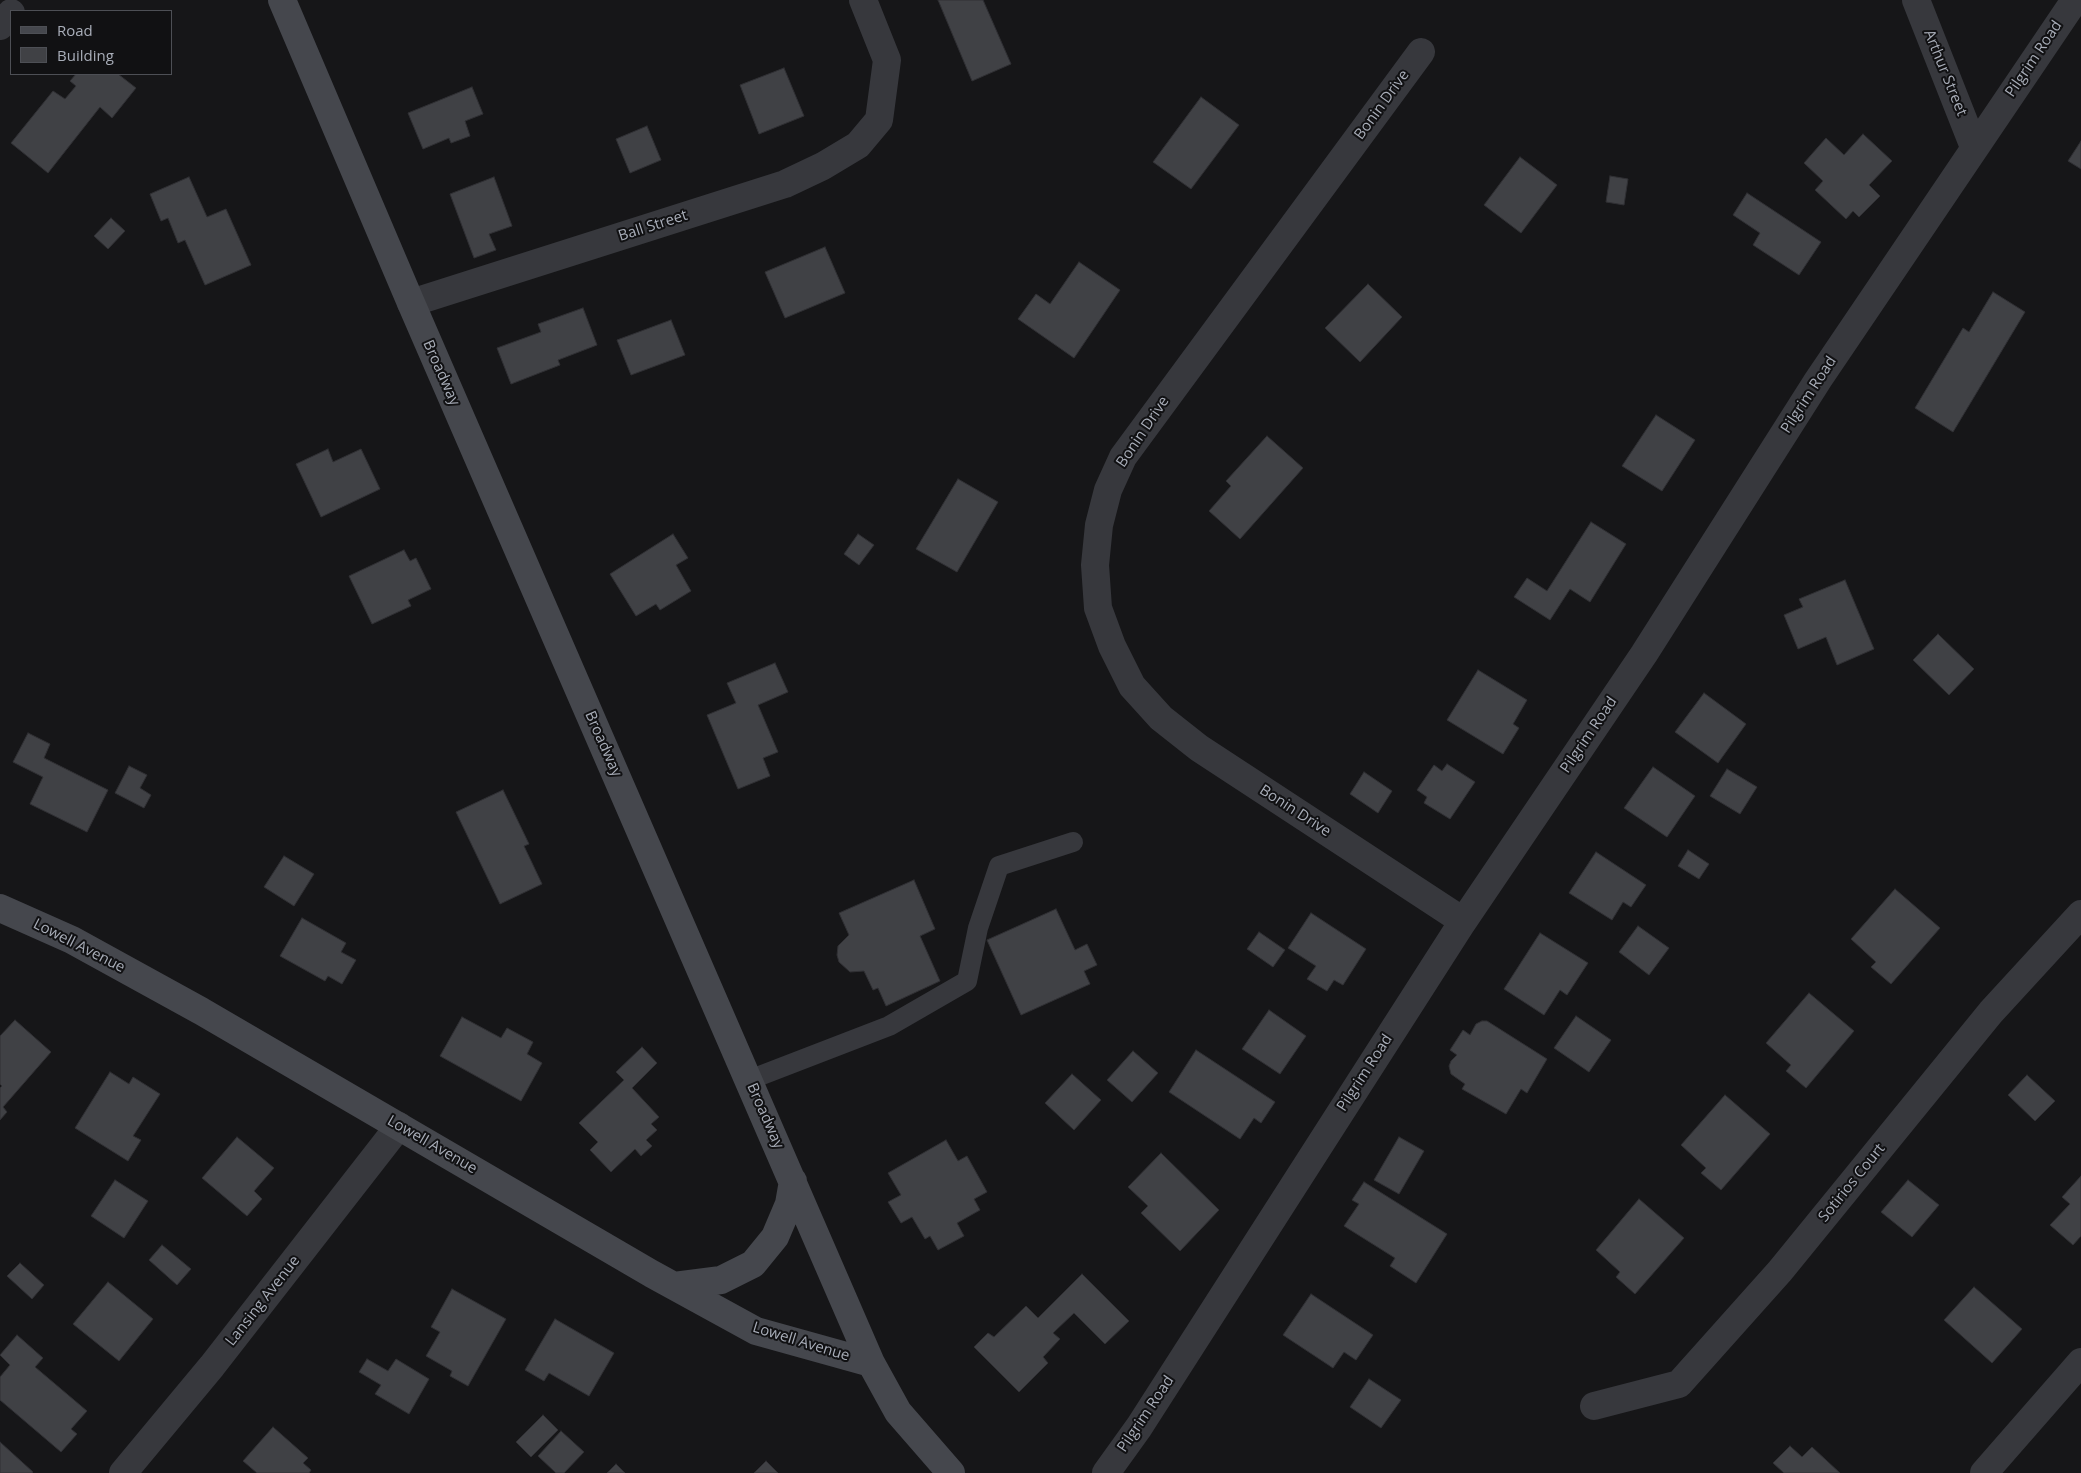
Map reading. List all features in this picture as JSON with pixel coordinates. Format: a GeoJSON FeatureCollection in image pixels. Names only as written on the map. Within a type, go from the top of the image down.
{"type":"FeatureCollection","features":[{"type":"Feature","properties":{"kind":"main road","name":"Broadway"},"geometry":{"type":"LineString","coordinates":[[282,0],[411,303],[872,1363],[898,1412],[951,1473]]}},
{"type":"Feature","properties":{"kind":"main road","name":"Lowell Avenue"},"geometry":{"type":"LineString","coordinates":[[0,908],[72,940],[201,1011],[674,1286],[756,1331],[872,1363]]}},
{"type":"Feature","properties":{"kind":"main road"},"geometry":{"type":"LineString","coordinates":[[674,1286],[721,1280],[753,1264],[769,1246],[778,1232],[789,1204],[794,1181]]}},
{"type":"Feature","properties":{"kind":"street"},"geometry":{"type":"LineString","coordinates":[[14,10],[22,0]]}},
{"type":"Feature","properties":{"kind":"street","name":"Ball Street"},"geometry":{"type":"LineString","coordinates":[[411,303],[785,184],[823,166],[858,145],[880,120],[887,60],[863,0]]}},
{"type":"Feature","properties":{"kind":"street","name":"Arthur Street"},"geometry":{"type":"LineString","coordinates":[[1916,0],[1974,147]]}},
{"type":"Feature","properties":{"kind":"street","name":"Pilgrim Road"},"geometry":{"type":"LineString","coordinates":[[1106,1473],[1144,1419],[1463,921],[1644,654],[1818,380],[2075,0]]}},
{"type":"Feature","properties":{"kind":"street"},"geometry":{"type":"LineString","coordinates":[[0,26],[10,14]]}},
{"type":"Feature","properties":{"kind":"street","name":"Bonin Drive"},"geometry":{"type":"LineString","coordinates":[[1421,52],[1123,457],[1108,490],[1099,525],[1095,565],[1098,608],[1112,646],[1132,686],[1161,718],[1199,748],[1463,921]]}},
{"type":"Feature","properties":{"kind":"street","name":"Sotirios Court"},"geometry":{"type":"LineString","coordinates":[[1594,1406],[1679,1384],[1780,1271],[1991,1012],[2081,914]]}},
{"type":"Feature","properties":{"kind":"street","name":"Lansing Avenue"},"geometry":{"type":"LineString","coordinates":[[123,1473],[212,1366],[399,1126]]}},
{"type":"Feature","properties":{"kind":"street"},"geometry":{"type":"LineString","coordinates":[[1995,1469],[2081,1362]]}},
{"type":"Feature","properties":{"kind":"lane"},"geometry":{"type":"LineString","coordinates":[[749,1080],[889,1026],[967,981],[978,928],[998,866],[1073,842]]}},
{"type":"Feature","properties":{"kind":"building"},"geometry":{"type":"Polygon","coordinates":[[[938,0],[983,0],[1011,64],[972,81],[938,0]]]}},
{"type":"Feature","properties":{"kind":"building"},"geometry":{"type":"Polygon","coordinates":[[[784,68],[804,116],[759,134],[740,85],[784,68]]]}},
{"type":"Feature","properties":{"kind":"building"},"geometry":{"type":"Polygon","coordinates":[[[75,75],[119,75],[136,88],[112,118],[100,107],[48,173],[11,143],[53,91],[65,99],[76,86],[70,81],[75,75]]]}},
{"type":"Feature","properties":{"kind":"building"},"geometry":{"type":"Polygon","coordinates":[[[472,87],[483,114],[465,121],[470,136],[451,143],[449,138],[423,149],[408,113],[472,87]]]}},
{"type":"Feature","properties":{"kind":"building"},"geometry":{"type":"Polygon","coordinates":[[[1201,97],[1239,125],[1191,189],[1153,162],[1201,97]]]}},
{"type":"Feature","properties":{"kind":"building"},"geometry":{"type":"Polygon","coordinates":[[[647,126],[661,160],[630,173],[616,139],[647,126]]]}},
{"type":"Feature","properties":{"kind":"building"},"geometry":{"type":"Polygon","coordinates":[[[1863,134],[1892,161],[1869,185],[1880,196],[1859,217],[1853,211],[1846,219],[1815,190],[1823,181],[1804,163],[1826,138],[1844,155],[1863,134]]]}},
{"type":"Feature","properties":{"kind":"building"},"geometry":{"type":"Polygon","coordinates":[[[2081,141],[2081,169],[2068,161],[2081,141]]]}},
{"type":"Feature","properties":{"kind":"building"},"geometry":{"type":"Polygon","coordinates":[[[1520,157],[1557,185],[1521,233],[1484,205],[1520,157]]]}},
{"type":"Feature","properties":{"kind":"building"},"geometry":{"type":"Polygon","coordinates":[[[1610,176],[1628,179],[1624,205],[1606,202],[1610,176]]]}},
{"type":"Feature","properties":{"kind":"building"},"geometry":{"type":"Polygon","coordinates":[[[189,177],[207,217],[226,209],[251,265],[205,285],[185,240],[178,243],[168,218],[161,221],[150,194],[189,177]]]}},
{"type":"Feature","properties":{"kind":"building"},"geometry":{"type":"Polygon","coordinates":[[[494,177],[512,226],[489,234],[496,250],[474,258],[450,194],[494,177]]]}},
{"type":"Feature","properties":{"kind":"building"},"geometry":{"type":"Polygon","coordinates":[[[1747,193],[1821,242],[1799,275],[1753,245],[1760,233],[1733,215],[1747,193]]]}},
{"type":"Feature","properties":{"kind":"building"},"geometry":{"type":"Polygon","coordinates":[[[111,218],[125,231],[108,249],[94,236],[111,218]]]}},
{"type":"Feature","properties":{"kind":"building"},"geometry":{"type":"Polygon","coordinates":[[[825,247],[845,293],[785,318],[765,272],[825,247]]]}},
{"type":"Feature","properties":{"kind":"building"},"geometry":{"type":"Polygon","coordinates":[[[1079,262],[1120,290],[1074,358],[1018,319],[1036,294],[1050,304],[1079,262]]]}},
{"type":"Feature","properties":{"kind":"building"},"geometry":{"type":"Polygon","coordinates":[[[1368,284],[1402,317],[1360,362],[1325,328],[1368,284]]]}},
{"type":"Feature","properties":{"kind":"building"},"geometry":{"type":"Polygon","coordinates":[[[1993,292],[2025,312],[1953,432],[1915,408],[1963,328],[1969,332],[1993,292]]]}},
{"type":"Feature","properties":{"kind":"building"},"geometry":{"type":"Polygon","coordinates":[[[583,308],[597,345],[558,360],[560,365],[511,384],[497,348],[541,332],[538,324],[583,308]]]}},
{"type":"Feature","properties":{"kind":"building"},"geometry":{"type":"Polygon","coordinates":[[[671,320],[685,355],[631,375],[617,340],[671,320]]]}},
{"type":"Feature","properties":{"kind":"building"},"geometry":{"type":"Polygon","coordinates":[[[1656,415],[1695,440],[1662,491],[1622,466],[1656,415]]]}},
{"type":"Feature","properties":{"kind":"building"},"geometry":{"type":"Polygon","coordinates":[[[1267,436],[1303,468],[1240,539],[1209,511],[1231,486],[1226,481],[1267,436]]]}},
{"type":"Feature","properties":{"kind":"building"},"geometry":{"type":"Polygon","coordinates":[[[328,449],[333,462],[361,449],[380,489],[321,517],[296,464],[328,449]]]}},
{"type":"Feature","properties":{"kind":"building"},"geometry":{"type":"Polygon","coordinates":[[[958,479],[998,502],[957,572],[916,549],[958,479]]]}},
{"type":"Feature","properties":{"kind":"building"},"geometry":{"type":"Polygon","coordinates":[[[1591,522],[1626,544],[1590,602],[1570,589],[1550,620],[1514,597],[1527,578],[1547,591],[1591,522]]]}},
{"type":"Feature","properties":{"kind":"building"},"geometry":{"type":"Polygon","coordinates":[[[673,534],[688,558],[676,565],[691,591],[660,610],[656,604],[636,616],[610,574],[673,534]]]}},
{"type":"Feature","properties":{"kind":"building"},"geometry":{"type":"Polygon","coordinates":[[[858,534],[874,545],[859,565],[844,554],[858,534]]]}},
{"type":"Feature","properties":{"kind":"building"},"geometry":{"type":"Polygon","coordinates":[[[404,550],[410,561],[416,558],[431,589],[408,600],[411,606],[372,624],[349,576],[404,550]]]}},
{"type":"Feature","properties":{"kind":"building"},"geometry":{"type":"Polygon","coordinates":[[[1845,580],[1874,649],[1837,665],[1826,637],[1798,649],[1784,615],[1803,607],[1799,599],[1845,580]]]}},
{"type":"Feature","properties":{"kind":"building"},"geometry":{"type":"Polygon","coordinates":[[[1938,634],[1974,669],[1949,695],[1913,660],[1938,634]]]}},
{"type":"Feature","properties":{"kind":"building"},"geometry":{"type":"Polygon","coordinates":[[[775,663],[788,692],[758,705],[778,752],[763,758],[770,776],[738,789],[707,715],[736,703],[727,683],[775,663]]]}},
{"type":"Feature","properties":{"kind":"building"},"geometry":{"type":"Polygon","coordinates":[[[1478,670],[1527,700],[1513,724],[1519,728],[1503,754],[1447,720],[1478,670]]]}},
{"type":"Feature","properties":{"kind":"building"},"geometry":{"type":"Polygon","coordinates":[[[1704,693],[1746,724],[1718,763],[1675,732],[1704,693]]]}},
{"type":"Feature","properties":{"kind":"building"},"geometry":{"type":"Polygon","coordinates":[[[28,733],[50,744],[44,758],[108,790],[87,832],[30,804],[43,777],[13,762],[28,733]]]}},
{"type":"Feature","properties":{"kind":"building"},"geometry":{"type":"Polygon","coordinates":[[[1447,764],[1475,782],[1450,819],[1424,803],[1427,797],[1417,790],[1434,765],[1442,771],[1447,764]]]}},
{"type":"Feature","properties":{"kind":"building"},"geometry":{"type":"Polygon","coordinates":[[[129,766],[147,775],[140,788],[151,795],[144,808],[115,793],[129,766]]]}},
{"type":"Feature","properties":{"kind":"building"},"geometry":{"type":"Polygon","coordinates":[[[1653,767],[1695,796],[1667,837],[1624,808],[1653,767]]]}},
{"type":"Feature","properties":{"kind":"building"},"geometry":{"type":"Polygon","coordinates":[[[1727,769],[1757,787],[1740,814],[1710,796],[1727,769]]]}},
{"type":"Feature","properties":{"kind":"building"},"geometry":{"type":"Polygon","coordinates":[[[1364,772],[1392,791],[1378,813],[1350,794],[1364,772]]]}},
{"type":"Feature","properties":{"kind":"building"},"geometry":{"type":"Polygon","coordinates":[[[503,790],[529,844],[524,846],[542,884],[500,904],[456,812],[503,790]]]}},
{"type":"Feature","properties":{"kind":"building"},"geometry":{"type":"Polygon","coordinates":[[[1688,850],[1709,864],[1699,879],[1678,866],[1688,850]]]}},
{"type":"Feature","properties":{"kind":"building"},"geometry":{"type":"Polygon","coordinates":[[[1596,852],[1646,885],[1631,907],[1623,902],[1612,920],[1569,893],[1596,852]]]}},
{"type":"Feature","properties":{"kind":"building"},"geometry":{"type":"Polygon","coordinates":[[[284,856],[314,874],[294,906],[264,887],[284,856]]]}},
{"type":"Feature","properties":{"kind":"building"},"geometry":{"type":"Polygon","coordinates":[[[914,880],[935,929],[920,936],[940,981],[886,1006],[878,988],[873,990],[864,971],[850,972],[839,962],[837,955],[838,946],[849,935],[839,913],[914,880]]]}},
{"type":"Feature","properties":{"kind":"building"},"geometry":{"type":"Polygon","coordinates":[[[1895,889],[1940,928],[1891,984],[1871,967],[1876,962],[1851,939],[1895,889]]]}},
{"type":"Feature","properties":{"kind":"building"},"geometry":{"type":"Polygon","coordinates":[[[1056,909],[1075,950],[1087,944],[1097,965],[1084,971],[1090,984],[1021,1015],[987,940],[1056,909]]]}},
{"type":"Feature","properties":{"kind":"building"},"geometry":{"type":"Polygon","coordinates":[[[1311,913],[1366,949],[1343,985],[1334,980],[1327,991],[1307,979],[1316,966],[1288,948],[1311,913]]]}},
{"type":"Feature","properties":{"kind":"building"},"geometry":{"type":"Polygon","coordinates":[[[302,918],[346,943],[341,952],[356,960],[342,984],[328,976],[325,981],[280,956],[302,918]]]}},
{"type":"Feature","properties":{"kind":"building"},"geometry":{"type":"Polygon","coordinates":[[[1638,926],[1669,948],[1649,975],[1619,952],[1638,926]]]}},
{"type":"Feature","properties":{"kind":"building"},"geometry":{"type":"Polygon","coordinates":[[[1259,932],[1285,950],[1273,967],[1247,949],[1259,932]]]}},
{"type":"Feature","properties":{"kind":"building"},"geometry":{"type":"Polygon","coordinates":[[[1540,933],[1588,963],[1567,995],[1560,990],[1544,1015],[1504,989],[1540,933]]]}},
{"type":"Feature","properties":{"kind":"building"},"geometry":{"type":"Polygon","coordinates":[[[1809,993],[1854,1031],[1806,1088],[1786,1071],[1791,1065],[1766,1043],[1809,993]]]}},
{"type":"Feature","properties":{"kind":"building"},"geometry":{"type":"Polygon","coordinates":[[[1269,1010],[1306,1036],[1280,1074],[1242,1049],[1269,1010]]]}},
{"type":"Feature","properties":{"kind":"building"},"geometry":{"type":"Polygon","coordinates":[[[1576,1016],[1611,1040],[1589,1072],[1554,1048],[1576,1016]]]}},
{"type":"Feature","properties":{"kind":"building"},"geometry":{"type":"Polygon","coordinates":[[[462,1017],[501,1038],[507,1028],[533,1042],[527,1054],[542,1063],[521,1101],[440,1056],[462,1017]]]}},
{"type":"Feature","properties":{"kind":"building"},"geometry":{"type":"Polygon","coordinates":[[[15,1020],[51,1052],[3,1107],[7,1112],[0,1120],[0,1088],[2,1086],[0,1084],[0,1036],[15,1020]]]}},
{"type":"Feature","properties":{"kind":"building"},"geometry":{"type":"Polygon","coordinates":[[[1487,1021],[1547,1059],[1527,1093],[1521,1089],[1506,1114],[1462,1089],[1465,1084],[1451,1074],[1449,1066],[1457,1055],[1450,1050],[1463,1030],[1470,1035],[1476,1024],[1487,1021]]]}},
{"type":"Feature","properties":{"kind":"building"},"geometry":{"type":"Polygon","coordinates":[[[642,1047],[657,1063],[632,1088],[659,1117],[651,1124],[657,1130],[646,1140],[652,1146],[641,1156],[635,1149],[611,1172],[590,1150],[598,1142],[579,1123],[624,1080],[616,1072],[642,1047]]]}},
{"type":"Feature","properties":{"kind":"building"},"geometry":{"type":"Polygon","coordinates":[[[1196,1050],[1275,1102],[1261,1123],[1254,1118],[1240,1139],[1169,1092],[1196,1050]]]}},
{"type":"Feature","properties":{"kind":"building"},"geometry":{"type":"Polygon","coordinates":[[[1133,1051],[1158,1073],[1132,1102],[1107,1080],[1133,1051]]]}},
{"type":"Feature","properties":{"kind":"building"},"geometry":{"type":"Polygon","coordinates":[[[110,1072],[129,1084],[133,1077],[160,1094],[133,1136],[141,1140],[128,1161],[75,1128],[110,1072]]]}},
{"type":"Feature","properties":{"kind":"building"},"geometry":{"type":"Polygon","coordinates":[[[1072,1074],[1101,1100],[1074,1130],[1045,1103],[1072,1074]]]}},
{"type":"Feature","properties":{"kind":"building"},"geometry":{"type":"Polygon","coordinates":[[[2027,1075],[2055,1101],[2035,1121],[2008,1095],[2027,1075]]]}},
{"type":"Feature","properties":{"kind":"building"},"geometry":{"type":"Polygon","coordinates":[[[1725,1095],[1770,1134],[1721,1190],[1701,1173],[1706,1168],[1681,1145],[1725,1095]]]}},
{"type":"Feature","properties":{"kind":"building"},"geometry":{"type":"Polygon","coordinates":[[[237,1137],[274,1168],[254,1191],[262,1199],[247,1216],[202,1178],[237,1137]]]}},
{"type":"Feature","properties":{"kind":"building"},"geometry":{"type":"Polygon","coordinates":[[[1399,1137],[1424,1151],[1399,1194],[1374,1180],[1399,1137]]]}},
{"type":"Feature","properties":{"kind":"building"},"geometry":{"type":"Polygon","coordinates":[[[946,1140],[958,1161],[967,1156],[987,1192],[974,1199],[980,1210],[957,1223],[964,1236],[938,1250],[930,1236],[925,1239],[912,1217],[901,1223],[888,1202],[901,1195],[888,1173],[946,1140]]]}},
{"type":"Feature","properties":{"kind":"building"},"geometry":{"type":"Polygon","coordinates":[[[1161,1153],[1219,1210],[1180,1251],[1141,1213],[1148,1206],[1128,1187],[1161,1153]]]}},
{"type":"Feature","properties":{"kind":"building"},"geometry":{"type":"Polygon","coordinates":[[[2081,1176],[2081,1236],[2073,1245],[2050,1225],[2070,1204],[2062,1197],[2081,1176]]]}},
{"type":"Feature","properties":{"kind":"building"},"geometry":{"type":"Polygon","coordinates":[[[115,1180],[148,1201],[124,1238],[91,1216],[115,1180]]]}},
{"type":"Feature","properties":{"kind":"building"},"geometry":{"type":"Polygon","coordinates":[[[1908,1180],[1939,1205],[1912,1237],[1881,1212],[1908,1180]]]}},
{"type":"Feature","properties":{"kind":"building"},"geometry":{"type":"Polygon","coordinates":[[[1364,1182],[1447,1234],[1416,1283],[1390,1266],[1395,1258],[1344,1226],[1359,1204],[1352,1200],[1364,1182]]]}},
{"type":"Feature","properties":{"kind":"building"},"geometry":{"type":"Polygon","coordinates":[[[1639,1199],[1684,1238],[1635,1294],[1616,1277],[1620,1272],[1596,1250],[1639,1199]]]}},
{"type":"Feature","properties":{"kind":"building"},"geometry":{"type":"Polygon","coordinates":[[[162,1245],[191,1269],[177,1285],[149,1260],[162,1245]]]}},
{"type":"Feature","properties":{"kind":"building"},"geometry":{"type":"Polygon","coordinates":[[[20,1263],[44,1285],[32,1299],[7,1276],[20,1263]]]}},
{"type":"Feature","properties":{"kind":"building"},"geometry":{"type":"Polygon","coordinates":[[[1082,1274],[1129,1321],[1105,1344],[1074,1313],[1053,1333],[1060,1339],[1043,1357],[1048,1363],[1019,1392],[974,1347],[988,1333],[994,1337],[1026,1306],[1038,1318],[1082,1274]]]}},
{"type":"Feature","properties":{"kind":"building"},"geometry":{"type":"Polygon","coordinates":[[[108,1282],[153,1319],[119,1361],[73,1324],[108,1282]]]}},
{"type":"Feature","properties":{"kind":"building"},"geometry":{"type":"Polygon","coordinates":[[[1974,1287],[2022,1329],[1992,1363],[1944,1320],[1974,1287]]]}},
{"type":"Feature","properties":{"kind":"building"},"geometry":{"type":"Polygon","coordinates":[[[452,1289],[506,1319],[468,1386],[450,1376],[452,1371],[426,1356],[440,1332],[431,1327],[452,1289]]]}},
{"type":"Feature","properties":{"kind":"building"},"geometry":{"type":"Polygon","coordinates":[[[1311,1294],[1373,1335],[1356,1360],[1344,1352],[1333,1368],[1283,1335],[1311,1294]]]}},
{"type":"Feature","properties":{"kind":"building"},"geometry":{"type":"Polygon","coordinates":[[[555,1319],[614,1353],[589,1396],[549,1373],[544,1381],[525,1370],[555,1319]]]}},
{"type":"Feature","properties":{"kind":"building"},"geometry":{"type":"Polygon","coordinates":[[[17,1335],[43,1358],[35,1367],[87,1411],[71,1429],[77,1434],[61,1452],[0,1400],[0,1377],[10,1365],[0,1355],[17,1335]]]}},
{"type":"Feature","properties":{"kind":"building"},"geometry":{"type":"Polygon","coordinates":[[[367,1359],[388,1371],[396,1359],[429,1379],[409,1414],[375,1394],[381,1385],[359,1372],[367,1359]]]}},
{"type":"Feature","properties":{"kind":"building"},"geometry":{"type":"Polygon","coordinates":[[[1369,1379],[1401,1400],[1381,1428],[1350,1407],[1369,1379]]]}},
{"type":"Feature","properties":{"kind":"building"},"geometry":{"type":"Polygon","coordinates":[[[543,1415],[558,1430],[531,1457],[516,1442],[543,1415]]]}},
{"type":"Feature","properties":{"kind":"building"},"geometry":{"type":"Polygon","coordinates":[[[273,1427],[308,1458],[303,1463],[311,1470],[309,1473],[257,1473],[243,1461],[273,1427]]]}},
{"type":"Feature","properties":{"kind":"building"},"geometry":{"type":"Polygon","coordinates":[[[561,1431],[584,1452],[564,1473],[556,1473],[538,1456],[561,1431]]]}},
{"type":"Feature","properties":{"kind":"building"},"geometry":{"type":"Polygon","coordinates":[[[0,1442],[33,1472],[0,1473],[0,1442]]]}},
{"type":"Feature","properties":{"kind":"building"},"geometry":{"type":"Polygon","coordinates":[[[1790,1446],[1802,1457],[1812,1447],[1840,1473],[1784,1473],[1773,1463],[1790,1446]]]}},
{"type":"Feature","properties":{"kind":"building"},"geometry":{"type":"Polygon","coordinates":[[[766,1461],[778,1473],[754,1473],[766,1461]]]}},
{"type":"Feature","properties":{"kind":"building"},"geometry":{"type":"Polygon","coordinates":[[[616,1464],[625,1473],[607,1473],[616,1464]]]}}]}
